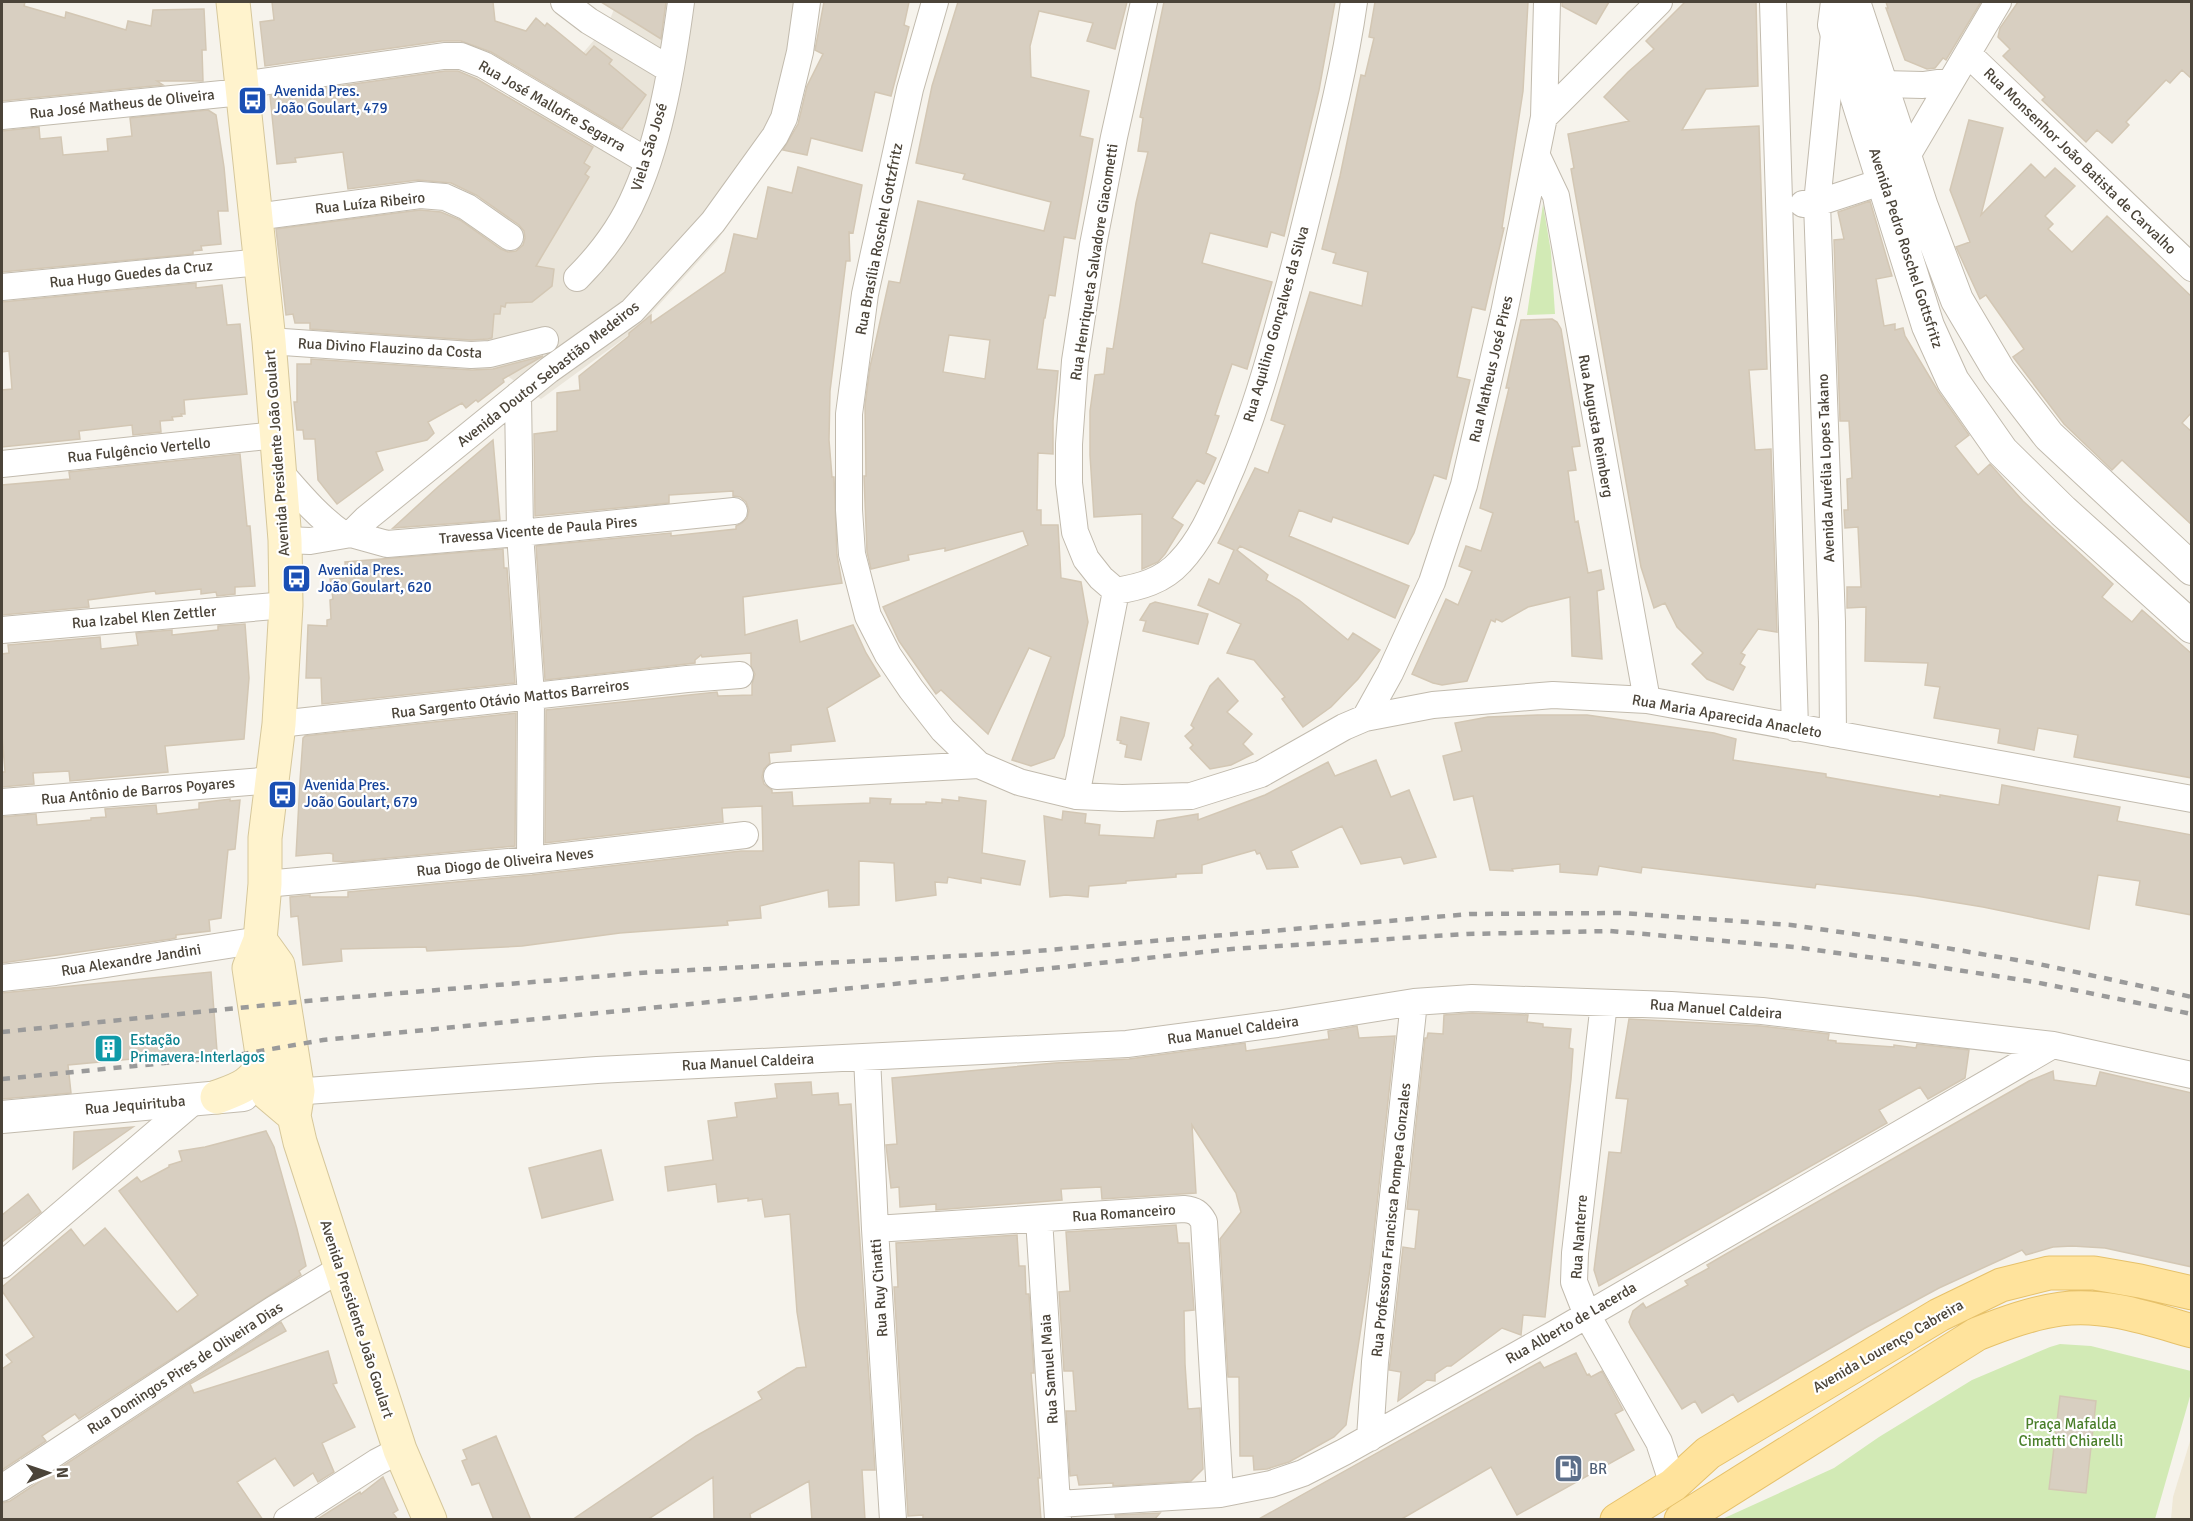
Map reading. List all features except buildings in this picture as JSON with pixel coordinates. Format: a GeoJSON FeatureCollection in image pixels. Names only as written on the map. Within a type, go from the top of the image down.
{"type":"FeatureCollection","features":[{"type":"Feature","properties":{"kind":"main road","name":"Avenida Presidente João Goulart"},"geometry":{"type":"LineString","coordinates":[[233,2],[269,340],[285,540],[286,605],[279,724],[265,837],[265,884],[260,940],[249,968],[281,1091],[300,1142],[400,1450],[430,1520]]}},
{"type":"Feature","properties":{"kind":"main road","name":"Avenida Presidente João Goulart"},"geometry":{"type":"LineString","coordinates":[[260,940],[279,965],[281,1091]]}},
{"type":"Feature","properties":{"kind":"main road"},"geometry":{"type":"LineString","coordinates":[[206,1099],[245,1086],[257,1074],[281,1091]]}},
{"type":"Feature","properties":{"kind":"main road","name":"Avenida Lourenço Cabreira"},"geometry":{"type":"LineString","coordinates":[[1617,1520],[1673,1485],[1708,1453],[1825,1381],[1939,1315],[2001,1285],[2049,1273],[2094,1273],[2192,1293]]}},
{"type":"Feature","properties":{"kind":"main road"},"geometry":{"type":"LineString","coordinates":[[1681,1520],[1977,1334],[2021,1317],[2063,1309],[2104,1310],[2138,1316],[2192,1331]]}},
{"type":"Feature","properties":{"kind":"street"},"geometry":{"type":"LineString","coordinates":[[564,2],[590,21],[669,69]]}},
{"type":"Feature","properties":{"kind":"street","name":"Viela São José"},"geometry":{"type":"LineString","coordinates":[[577,279],[598,256],[636,193],[658,123],[681,2]]}},
{"type":"Feature","properties":{"kind":"street","name":"Avenida Doutor Sebastião Medeiros"},"geometry":{"type":"LineString","coordinates":[[348,534],[549,370],[632,311],[713,222],[775,136],[784,118],[800,52],[807,2]]}},
{"type":"Feature","properties":{"kind":"street","name":"Rua Brasília Roschel Gottzfritz"},"geometry":{"type":"LineString","coordinates":[[935,2],[910,89],[865,294],[849,414],[849,510],[852,554],[868,616],[878,636],[911,689],[942,730],[979,765]]}},
{"type":"Feature","properties":{"kind":"street","name":"Rua Henriqueta Salvadore Giacometti"},"geometry":{"type":"LineString","coordinates":[[1116,591],[1101,578],[1086,559],[1075,532],[1069,483],[1069,444],[1075,361],[1094,245],[1114,137],[1144,2]]}},
{"type":"Feature","properties":{"kind":"street","name":"Rua Aquilino Gonçalves da Silva"},"geometry":{"type":"LineString","coordinates":[[1116,591],[1154,582],[1179,564],[1196,542],[1237,458],[1283,310],[1320,161],[1354,2]]}},
{"type":"Feature","properties":{"kind":"street","name":"Rua Matheus José Pires"},"geometry":{"type":"LineString","coordinates":[[1365,718],[1432,582],[1458,504],[1504,313],[1538,156],[1544,117],[1547,2]]}},
{"type":"Feature","properties":{"kind":"street"},"geometry":{"type":"LineString","coordinates":[[1544,117],[1659,2]]}},
{"type":"Feature","properties":{"kind":"street"},"geometry":{"type":"LineString","coordinates":[[1773,2],[1795,728]]}},
{"type":"Feature","properties":{"kind":"street"},"geometry":{"type":"LineString","coordinates":[[1779,206],[1817,203],[1861,190],[1882,179],[1907,156],[1998,2]]}},
{"type":"Feature","properties":{"kind":"street","name":"Avenida Pedro Roschel Gottsfritz"},"geometry":{"type":"LineString","coordinates":[[1842,9],[1882,84],[1922,207],[1957,300],[1999,371],[2049,436],[2192,568]]}},
{"type":"Feature","properties":{"kind":"street","name":"Avenida Pedro Roschel Gottsfritz"},"geometry":{"type":"LineString","coordinates":[[1842,9],[1882,179],[1928,326],[1953,381],[2002,451],[2063,511],[2192,627]]}},
{"type":"Feature","properties":{"kind":"street","name":"Avenida Aurélia Lopes Takano"},"geometry":{"type":"LineString","coordinates":[[1833,734],[1832,622],[1817,203],[1842,9]]}},
{"type":"Feature","properties":{"kind":"street","name":"Rua Monsenhor João Batista de Carvalho"},"geometry":{"type":"LineString","coordinates":[[1968,54],[2192,268]]}},
{"type":"Feature","properties":{"kind":"street","name":"Rua José Mallofre Segarra"},"geometry":{"type":"LineString","coordinates":[[242,89],[444,56],[461,56],[484,65],[647,161]]}},
{"type":"Feature","properties":{"kind":"street"},"geometry":{"type":"LineString","coordinates":[[1882,84],[1907,85],[1951,81]]}},
{"type":"Feature","properties":{"kind":"street","name":"Rua José Matheus de Oliveira"},"geometry":{"type":"LineString","coordinates":[[2,116],[242,89]]}},
{"type":"Feature","properties":{"kind":"street","name":"Rua Augusta Reimberg"},"geometry":{"type":"LineString","coordinates":[[1538,156],[1556,196],[1647,700]]}},
{"type":"Feature","properties":{"kind":"street","name":"Rua Luíza Ribeiro"},"geometry":{"type":"LineString","coordinates":[[255,217],[420,195],[445,197],[467,207],[510,237]]}},
{"type":"Feature","properties":{"kind":"street","name":"Rua Hugo Guedes da Cruz"},"geometry":{"type":"LineString","coordinates":[[2,287],[261,261]]}},
{"type":"Feature","properties":{"kind":"street","name":"Rua Divino Flauzino da Costa"},"geometry":{"type":"LineString","coordinates":[[269,340],[471,355],[490,354],[545,340]]}},
{"type":"Feature","properties":{"kind":"street"},"geometry":{"type":"LineString","coordinates":[[518,395],[520,534],[531,696],[530,860]]}},
{"type":"Feature","properties":{"kind":"street","name":"Rua Fulgêncio Vertello"},"geometry":{"type":"LineString","coordinates":[[2,464],[276,435]]}},
{"type":"Feature","properties":{"kind":"street","name":"Travessa Vicente de Paula Pires"},"geometry":{"type":"LineString","coordinates":[[279,471],[325,521],[348,534],[387,544],[520,534],[734,511]]}},
{"type":"Feature","properties":{"kind":"street","name":"Travessa Vicente de Paula Pires"},"geometry":{"type":"LineString","coordinates":[[285,540],[310,541],[348,534]]}},
{"type":"Feature","properties":{"kind":"street"},"geometry":{"type":"LineString","coordinates":[[1076,796],[1116,591]]}},
{"type":"Feature","properties":{"kind":"street","name":"Rua Izabel Klen Zettler"},"geometry":{"type":"LineString","coordinates":[[2,630],[286,605]]}},
{"type":"Feature","properties":{"kind":"street","name":"Rua Sargento Otávio Mattos Barreiros"},"geometry":{"type":"LineString","coordinates":[[279,724],[740,675]]}},
{"type":"Feature","properties":{"kind":"street","name":"Rua Maria Aparecida Anacleto"},"geometry":{"type":"LineString","coordinates":[[777,776],[979,765],[1019,782],[1076,796],[1122,798],[1191,796],[1261,774],[1344,727],[1365,718],[1433,705],[1553,695],[1647,700],[2192,799]]}},
{"type":"Feature","properties":{"kind":"street","name":"Rua Antônio de Barros Poyares"},"geometry":{"type":"LineString","coordinates":[[2,802],[273,780]]}},
{"type":"Feature","properties":{"kind":"street","name":"Rua Diogo de Oliveira Neves"},"geometry":{"type":"LineString","coordinates":[[265,884],[530,860],[745,835]]}},
{"type":"Feature","properties":{"kind":"street","name":"Rua Alexandre Jandini"},"geometry":{"type":"LineString","coordinates":[[2,978],[260,940]]}},
{"type":"Feature","properties":{"kind":"street","name":"Rua Manuel Caldeira"},"geometry":{"type":"LineString","coordinates":[[281,1091],[597,1070],[1127,1044],[1277,1024],[1414,1002],[1472,998],[1762,1011],[2053,1045],[2192,1076]]}},
{"type":"Feature","properties":{"kind":"street","name":"Rua Professora Francisca Pompea Gonzales"},"geometry":{"type":"LineString","coordinates":[[1370,1438],[1375,1362],[1414,1002]]}},
{"type":"Feature","properties":{"kind":"street","name":"Rua Nanterre"},"geometry":{"type":"LineString","coordinates":[[1604,1003],[1575,1253],[1574,1282],[1587,1314],[1659,1442],[1673,1485]]}},
{"type":"Feature","properties":{"kind":"street","name":"Rua Alberto de Lacerda"},"geometry":{"type":"LineString","coordinates":[[1058,1512],[1220,1494],[1263,1486],[1303,1473],[1370,1438],[2053,1045]]}},
{"type":"Feature","properties":{"kind":"street","name":"Rua Ruy Cinatti"},"geometry":{"type":"LineString","coordinates":[[867,1056],[893,1520]]}},
{"type":"Feature","properties":{"kind":"street"},"geometry":{"type":"LineString","coordinates":[[2,1265],[206,1099]]}},
{"type":"Feature","properties":{"kind":"street","name":"Rua Jequirituba"},"geometry":{"type":"LineString","coordinates":[[2,1117],[206,1099]]}},
{"type":"Feature","properties":{"kind":"street","name":"Rua Romanceiro"},"geometry":{"type":"LineString","coordinates":[[875,1229],[1184,1209],[1194,1210],[1200,1214],[1204,1222],[1220,1494]]}},
{"type":"Feature","properties":{"kind":"street","name":"Rua Samuel Maia"},"geometry":{"type":"LineString","coordinates":[[1039,1219],[1058,1512]]}},
{"type":"Feature","properties":{"kind":"street","name":"Rua Domingos Pires de Oliveira Dias"},"geometry":{"type":"LineString","coordinates":[[2,1488],[274,1309],[340,1269]]}},
{"type":"Feature","properties":{"kind":"street"},"geometry":{"type":"LineString","coordinates":[[287,1520],[377,1462],[400,1450]]}},
{"type":"Feature","properties":{"kind":"street"},"geometry":{"type":"LineString","coordinates":[[1673,1485],[1681,1520]]}},
{"type":"Feature","properties":{"kind":"shaded area"},"geometry":{"type":"Polygon","coordinates":[[[617,2],[813,2],[786,133],[717,241],[637,329],[541,399],[500,371],[377,362],[383,312],[432,226],[468,220],[531,113],[608,24],[617,2]]]}},
{"type":"Feature","properties":{"kind":"shaded area"},"geometry":{"type":"Polygon","coordinates":[[[2191,1438],[2191,1519],[2171,1519],[2173,1497],[2191,1438]]]}},
{"type":"Feature","properties":{"kind":"green space"},"geometry":{"type":"Polygon","coordinates":[[[1543,204],[1551,252],[1555,314],[1527,315],[1543,204]]]}},
{"type":"Feature","properties":{"kind":"green space","name":"Praça Mafalda Cimatti Chiarelli"},"geometry":{"type":"Polygon","coordinates":[[[2060,1344],[2091,1346],[2191,1371],[2191,1393],[2155,1519],[1720,1520],[1834,1468],[1879,1437],[1972,1380],[2060,1344]]]}},
{"type":"Feature","properties":{"kind":"railway"},"geometry":{"type":"LineString","coordinates":[[2,1032],[317,1000],[652,972],[1013,953],[1470,914],[1622,913],[1791,925],[2034,963],[2192,997]]}},
{"type":"Feature","properties":{"kind":"railway"},"geometry":{"type":"LineString","coordinates":[[2,1079],[226,1057],[323,1040],[1232,949],[1467,934],[1610,931],[1794,947],[2035,982],[2192,1014]]}},
{"type":"Feature","properties":{"kind":"place","name":"Avenida Pres. João Goulart, 479"},"geometry":{"type":"Point","coordinates":[253,100]}},
{"type":"Feature","properties":{"kind":"place","name":"Avenida Pres. João Goulart, 620"},"geometry":{"type":"Point","coordinates":[297,579]}},
{"type":"Feature","properties":{"kind":"place","name":"Avenida Pres. João Goulart, 679"},"geometry":{"type":"Point","coordinates":[283,794]}},
{"type":"Feature","properties":{"kind":"place","name":"Estação Primavera-Interlagos"},"geometry":{"type":"Point","coordinates":[109,1049]}},
{"type":"Feature","properties":{"kind":"place","name":"BR"},"geometry":{"type":"Point","coordinates":[1568,1469]}}]}
